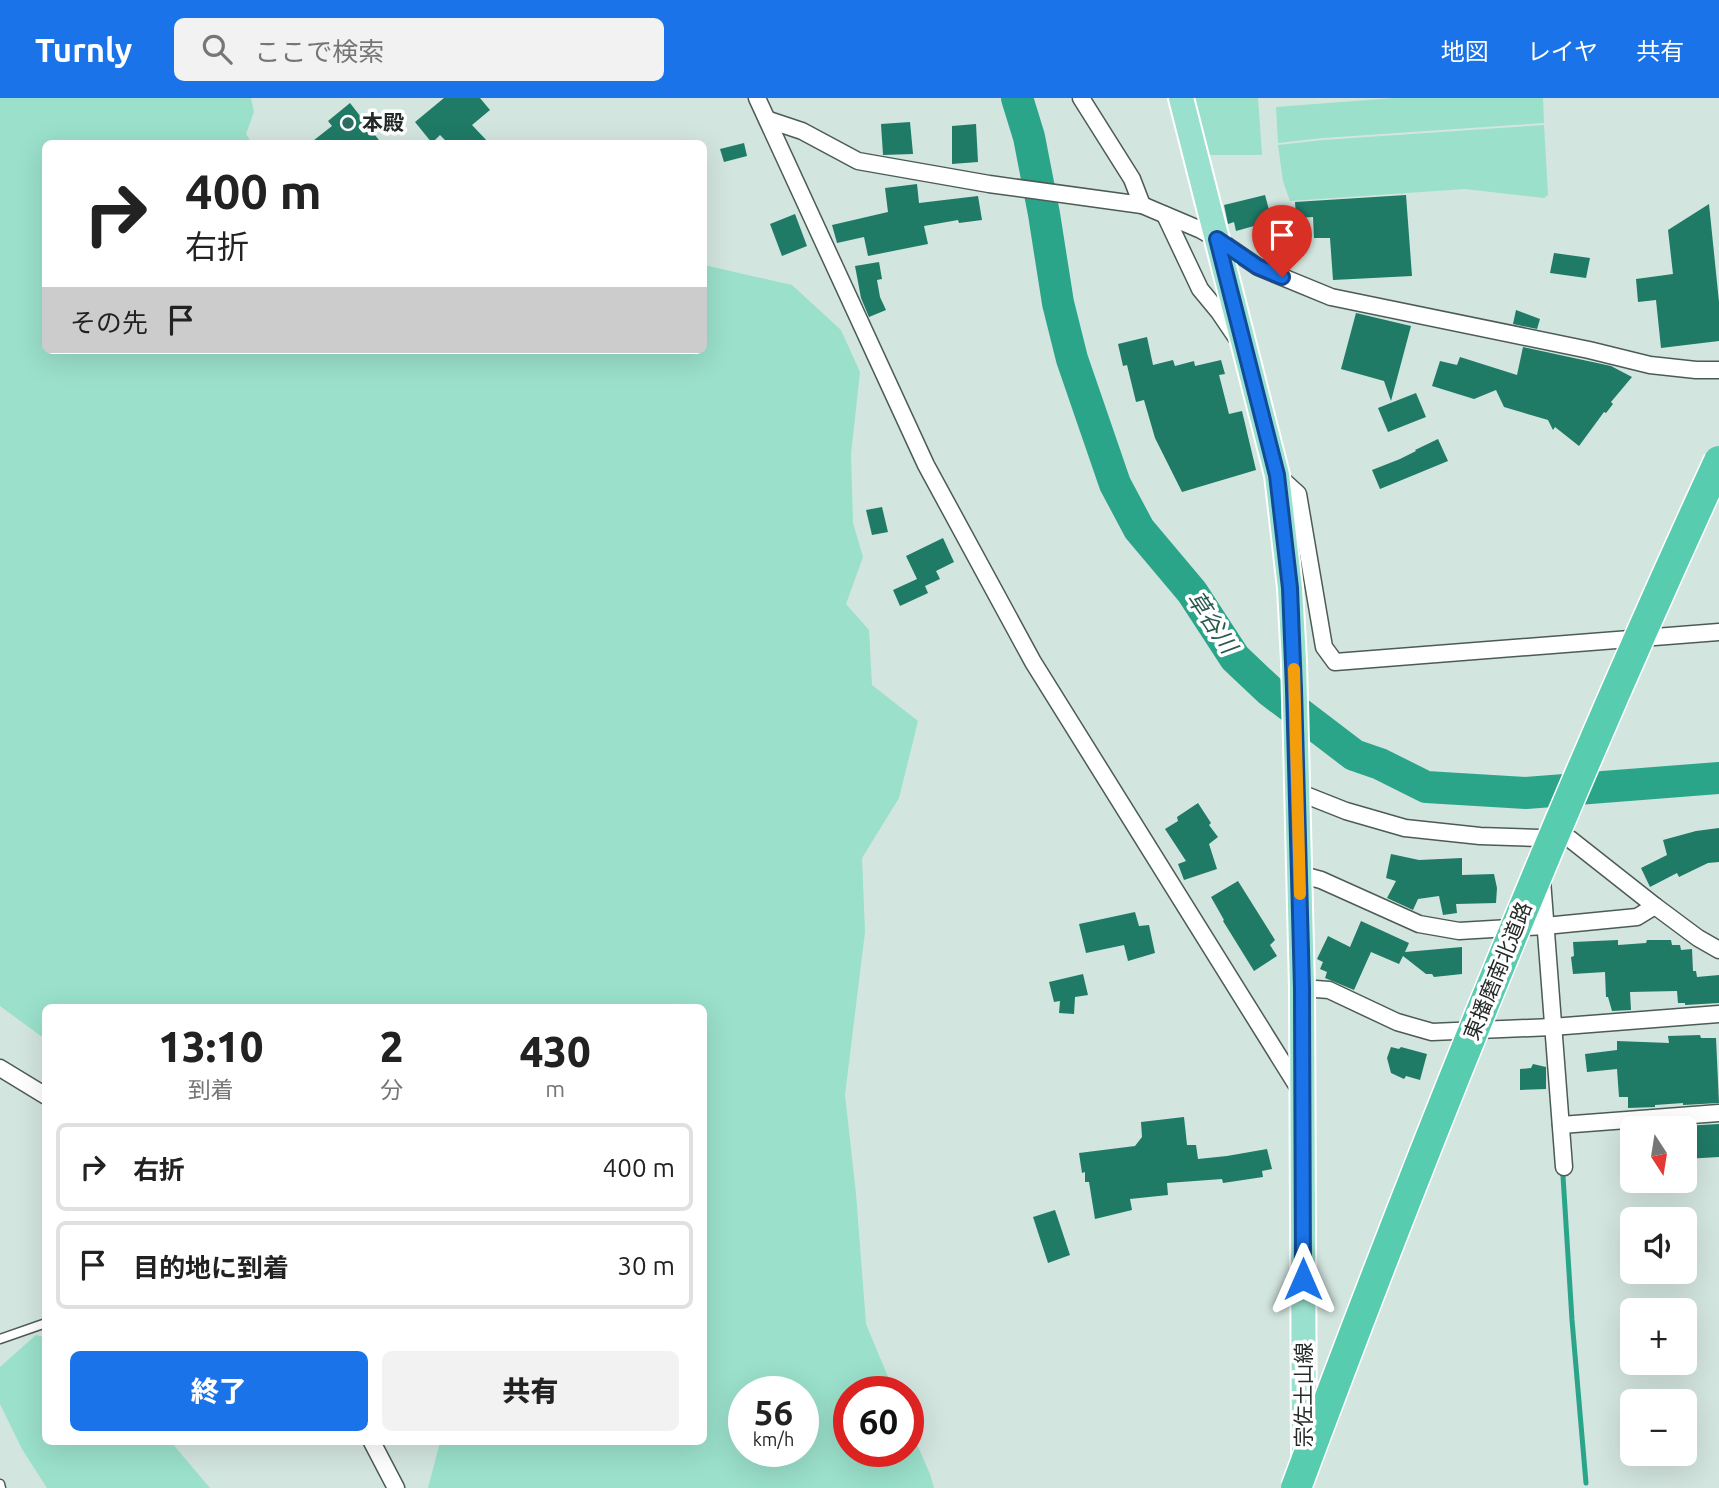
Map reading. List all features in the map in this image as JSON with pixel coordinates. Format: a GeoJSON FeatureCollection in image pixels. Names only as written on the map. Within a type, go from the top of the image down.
{"type":"FeatureCollection","features":[{"type":"Feature","properties":{"kind":"highway","name":"東播磨南北道路"},"geometry":{"type":"LineString","coordinates":[[1296,1488],[1482,1008],[1610,706],[1719,461]]}},
{"type":"Feature","properties":{"kind":"highway","name":"東播磨南北道路"},"geometry":{"type":"LineString","coordinates":[[1317,1488],[1428,1201],[1570,848],[1719,509]]}},
{"type":"Feature","properties":{"kind":"main road","name":"宗佐土山線"},"geometry":{"type":"LineString","coordinates":[[1181,98],[1277,475],[1290,588],[1302,988],[1304,1488]]}},
{"type":"Feature","properties":{"kind":"street"},"geometry":{"type":"LineString","coordinates":[[757,98],[926,465],[1033,662],[1302,1095]]}},
{"type":"Feature","properties":{"kind":"street"},"geometry":{"type":"LineString","coordinates":[[1081,98],[1132,179],[1142,205]]}},
{"type":"Feature","properties":{"kind":"street"},"geometry":{"type":"LineString","coordinates":[[769,120],[802,131],[858,161],[989,184],[1142,205],[1201,230],[1258,267],[1331,297],[1650,365],[1719,370]]}},
{"type":"Feature","properties":{"kind":"street"},"geometry":{"type":"LineString","coordinates":[[1165,215],[1200,289],[1245,351]]}},
{"type":"Feature","properties":{"kind":"street"},"geometry":{"type":"LineString","coordinates":[[1277,475],[1298,494],[1324,647],[1335,662],[1719,632]]}},
{"type":"Feature","properties":{"kind":"street"},"geometry":{"type":"LineString","coordinates":[[1297,782],[1346,811],[1405,828],[1480,836],[1570,839],[1654,906],[1719,950]]}},
{"type":"Feature","properties":{"kind":"street"},"geometry":{"type":"LineString","coordinates":[[1539,838],[1564,1167]]}},
{"type":"Feature","properties":{"kind":"street"},"geometry":{"type":"LineString","coordinates":[[1300,874],[1321,880],[1419,923],[1460,931],[1637,917],[1654,906]]}},
{"type":"Feature","properties":{"kind":"street"},"geometry":{"type":"LineString","coordinates":[[1302,988],[1329,990],[1397,1021],[1432,1032],[1552,1027],[1719,1014]]}},
{"type":"Feature","properties":{"kind":"street"},"geometry":{"type":"LineString","coordinates":[[0,1068],[42,1094]]}},
{"type":"Feature","properties":{"kind":"street"},"geometry":{"type":"LineString","coordinates":[[1561,1125],[1719,1114]]}},
{"type":"Feature","properties":{"kind":"street"},"geometry":{"type":"LineString","coordinates":[[374,1445],[396,1488]]}},
{"type":"Feature","properties":{"kind":"lane"},"geometry":{"type":"LineString","coordinates":[[0,1339],[42,1325]]}},
{"type":"Feature","properties":{"kind":"green space"},"geometry":{"type":"Polygon","coordinates":[[[0,98],[251,98],[254,112],[246,134],[250,140],[42,140],[42,354],[707,354],[707,266],[792,285],[841,330],[860,372],[851,454],[853,523],[863,557],[846,604],[869,630],[872,685],[918,721],[899,798],[862,858],[865,932],[845,1095],[866,1324],[888,1376],[833,1376],[833,1467],[924,1467],[924,1460],[934,1488],[428,1488],[439,1445],[707,1445],[707,1004],[42,1004],[42,1037],[0,1006],[0,98]]]}},
{"type":"Feature","properties":{"kind":"green space"},"geometry":{"type":"Polygon","coordinates":[[[1193,98],[1258,98],[1262,155],[1209,155],[1193,98]]]}},
{"type":"Feature","properties":{"kind":"green space"},"geometry":{"type":"Polygon","coordinates":[[[1394,98],[1543,98],[1544,123],[1278,143],[1276,107],[1394,98]]]}},
{"type":"Feature","properties":{"kind":"green space"},"geometry":{"type":"Polygon","coordinates":[[[1544,125],[1548,195],[1544,198],[1465,189],[1290,201],[1283,181],[1278,145],[1544,125]]]}},
{"type":"Feature","properties":{"kind":"green space"},"geometry":{"type":"Polygon","coordinates":[[[36,1335],[42,1336],[42,1445],[174,1445],[210,1488],[47,1488],[22,1449],[0,1404],[0,1367],[36,1335]]]}},
{"type":"Feature","properties":{"kind":"building"},"geometry":{"type":"Polygon","coordinates":[[[444,98],[480,98],[490,110],[472,125],[486,140],[445,140],[440,135],[435,140],[430,140],[415,122],[444,98]]]}},
{"type":"Feature","properties":{"kind":"building","name":"本殿"},"geometry":{"type":"Polygon","coordinates":[[[350,103],[379,140],[314,140],[332,126],[328,121],[350,103]]]}},
{"type":"Feature","properties":{"kind":"building"},"geometry":{"type":"Polygon","coordinates":[[[910,122],[913,154],[883,155],[881,124],[910,122]]]}},
{"type":"Feature","properties":{"kind":"building"},"geometry":{"type":"Polygon","coordinates":[[[976,124],[978,162],[952,164],[952,126],[976,124]]]}},
{"type":"Feature","properties":{"kind":"building"},"geometry":{"type":"Polygon","coordinates":[[[744,143],[747,156],[724,162],[720,149],[744,143]]]}},
{"type":"Feature","properties":{"kind":"building"},"geometry":{"type":"Polygon","coordinates":[[[917,184],[919,203],[978,196],[982,220],[959,223],[958,220],[924,226],[928,244],[868,256],[864,237],[837,243],[832,225],[888,212],[885,188],[917,184]]]}},
{"type":"Feature","properties":{"kind":"building"},"geometry":{"type":"Polygon","coordinates":[[[1265,195],[1272,221],[1236,231],[1234,222],[1228,224],[1224,205],[1265,195]]]}},
{"type":"Feature","properties":{"kind":"building"},"geometry":{"type":"Polygon","coordinates":[[[1406,195],[1412,276],[1333,280],[1330,238],[1314,238],[1313,217],[1296,218],[1295,202],[1406,195]]]}},
{"type":"Feature","properties":{"kind":"building"},"geometry":{"type":"Polygon","coordinates":[[[1709,204],[1719,302],[1719,341],[1661,348],[1656,300],[1638,302],[1636,279],[1673,274],[1668,230],[1709,204]]]}},
{"type":"Feature","properties":{"kind":"building"},"geometry":{"type":"Polygon","coordinates":[[[795,214],[807,246],[782,256],[770,224],[795,214]]]}},
{"type":"Feature","properties":{"kind":"building"},"geometry":{"type":"Polygon","coordinates":[[[1554,253],[1590,258],[1586,278],[1550,273],[1554,253]]]}},
{"type":"Feature","properties":{"kind":"building"},"geometry":{"type":"Polygon","coordinates":[[[879,262],[882,279],[877,280],[886,310],[869,317],[861,298],[855,266],[879,262]]]}},
{"type":"Feature","properties":{"kind":"building"},"geometry":{"type":"Polygon","coordinates":[[[1516,310],[1540,319],[1537,329],[1513,324],[1516,310]]]}},
{"type":"Feature","properties":{"kind":"building"},"geometry":{"type":"Polygon","coordinates":[[[1356,313],[1411,326],[1391,401],[1384,381],[1341,369],[1356,313]]]}},
{"type":"Feature","properties":{"kind":"building"},"geometry":{"type":"Polygon","coordinates":[[[1147,337],[1153,365],[1173,360],[1175,366],[1194,361],[1195,366],[1221,360],[1225,374],[1219,375],[1229,414],[1242,411],[1256,470],[1182,492],[1155,438],[1144,400],[1136,402],[1127,365],[1123,366],[1118,344],[1147,337]]]}},
{"type":"Feature","properties":{"kind":"building"},"geometry":{"type":"Polygon","coordinates":[[[1523,347],[1611,366],[1632,377],[1579,446],[1555,427],[1553,430],[1548,420],[1504,407],[1496,390],[1474,399],[1432,386],[1440,361],[1457,365],[1460,357],[1517,375],[1523,347]]]}},
{"type":"Feature","properties":{"kind":"building"},"geometry":{"type":"Polygon","coordinates":[[[1416,393],[1426,417],[1388,432],[1378,408],[1416,393]]]}},
{"type":"Feature","properties":{"kind":"building"},"geometry":{"type":"Polygon","coordinates":[[[1438,439],[1448,461],[1380,489],[1372,470],[1438,439]]]}},
{"type":"Feature","properties":{"kind":"building"},"geometry":{"type":"Polygon","coordinates":[[[882,507],[888,532],[872,535],[866,510],[882,507]]]}},
{"type":"Feature","properties":{"kind":"building"},"geometry":{"type":"Polygon","coordinates":[[[943,538],[954,562],[936,571],[940,579],[925,586],[928,593],[900,606],[893,590],[917,579],[906,556],[943,538]]]}},
{"type":"Feature","properties":{"kind":"building"},"geometry":{"type":"Polygon","coordinates":[[[1198,803],[1218,837],[1209,844],[1217,869],[1184,880],[1178,864],[1186,861],[1165,829],[1198,803]]]}},
{"type":"Feature","properties":{"kind":"building"},"geometry":{"type":"Polygon","coordinates":[[[1719,828],[1719,862],[1708,863],[1679,877],[1677,873],[1650,887],[1641,868],[1667,855],[1663,840],[1719,828]]]}},
{"type":"Feature","properties":{"kind":"building"},"geometry":{"type":"Polygon","coordinates":[[[1391,854],[1419,860],[1462,858],[1462,875],[1494,874],[1496,903],[1456,904],[1457,913],[1443,915],[1439,896],[1418,899],[1413,910],[1387,898],[1396,881],[1386,878],[1391,854]]]}},
{"type":"Feature","properties":{"kind":"building"},"geometry":{"type":"Polygon","coordinates":[[[1238,881],[1275,940],[1270,945],[1277,956],[1254,971],[1211,897],[1238,881]]]}},
{"type":"Feature","properties":{"kind":"building"},"geometry":{"type":"Polygon","coordinates":[[[1135,912],[1139,926],[1149,925],[1155,953],[1128,961],[1124,945],[1086,953],[1079,924],[1135,912]]]}},
{"type":"Feature","properties":{"kind":"building"},"geometry":{"type":"Polygon","coordinates":[[[1361,921],[1409,943],[1405,952],[1462,947],[1462,974],[1434,977],[1403,956],[1399,964],[1371,952],[1354,990],[1325,978],[1327,972],[1320,969],[1323,962],[1317,959],[1328,936],[1350,947],[1361,921]]]}},
{"type":"Feature","properties":{"kind":"building"},"geometry":{"type":"Polygon","coordinates":[[[1618,940],[1618,945],[1646,943],[1647,940],[1671,940],[1672,945],[1680,945],[1681,950],[1692,949],[1693,971],[1696,971],[1697,977],[1719,975],[1719,1003],[1678,1003],[1677,991],[1630,992],[1631,1010],[1612,1011],[1606,997],[1605,972],[1573,974],[1571,957],[1574,956],[1573,942],[1618,940]]]}},
{"type":"Feature","properties":{"kind":"building"},"geometry":{"type":"Polygon","coordinates":[[[1083,974],[1088,995],[1075,997],[1074,1014],[1059,1013],[1060,1001],[1054,1002],[1049,982],[1083,974]]]}},
{"type":"Feature","properties":{"kind":"building"},"geometry":{"type":"Polygon","coordinates":[[[1700,1035],[1701,1038],[1716,1038],[1719,1103],[1628,1108],[1628,1097],[1619,1097],[1617,1069],[1587,1072],[1585,1054],[1617,1050],[1617,1041],[1669,1043],[1668,1036],[1700,1035]]]}},
{"type":"Feature","properties":{"kind":"building"},"geometry":{"type":"Polygon","coordinates":[[[1391,1047],[1427,1054],[1420,1080],[1406,1076],[1404,1079],[1391,1073],[1387,1058],[1391,1047]]]}},
{"type":"Feature","properties":{"kind":"building"},"geometry":{"type":"Polygon","coordinates":[[[1533,1064],[1546,1067],[1546,1089],[1520,1090],[1520,1069],[1531,1068],[1533,1064]]]}},
{"type":"Feature","properties":{"kind":"building"},"geometry":{"type":"Polygon","coordinates":[[[1184,1117],[1187,1145],[1196,1145],[1198,1159],[1267,1149],[1272,1169],[1262,1171],[1263,1177],[1223,1183],[1222,1179],[1167,1183],[1168,1195],[1130,1199],[1132,1210],[1095,1219],[1089,1182],[1085,1182],[1079,1153],[1135,1146],[1142,1137],[1141,1122],[1184,1117]]]}},
{"type":"Feature","properties":{"kind":"building"},"geometry":{"type":"Polygon","coordinates":[[[1719,1124],[1719,1157],[1698,1158],[1698,1125],[1719,1124]]]}},
{"type":"Feature","properties":{"kind":"building"},"geometry":{"type":"Polygon","coordinates":[[[1055,1210],[1070,1255],[1048,1263],[1033,1217],[1055,1210]]]}},
{"type":"Feature","properties":{"kind":"waterway","name":"草谷川"},"geometry":{"type":"LineString","coordinates":[[1017,98],[1029,137],[1058,303],[1072,359],[1115,484],[1139,529],[1192,592],[1235,658],[1270,691],[1354,755],[1380,764],[1426,787],[1526,793],[1719,778]]}},
{"type":"Feature","properties":{"kind":"waterway"},"geometry":{"type":"LineString","coordinates":[[1563,1176],[1586,1483]]}},
{"type":"Feature","properties":{"kind":"slow traffic"},"geometry":{"type":"LineString","coordinates":[[1294,669],[1300,894]]}},
{"type":"Feature","properties":{"kind":"place","name":"本殿"},"geometry":{"type":"Point","coordinates":[348,123]}},
{"type":"Feature","properties":{"kind":"route"},"geometry":{"type":"LineString","coordinates":[[1282,277],[1258,267],[1217,239],[1277,475],[1290,588],[1302,988],[1303,1279]]}}]}
